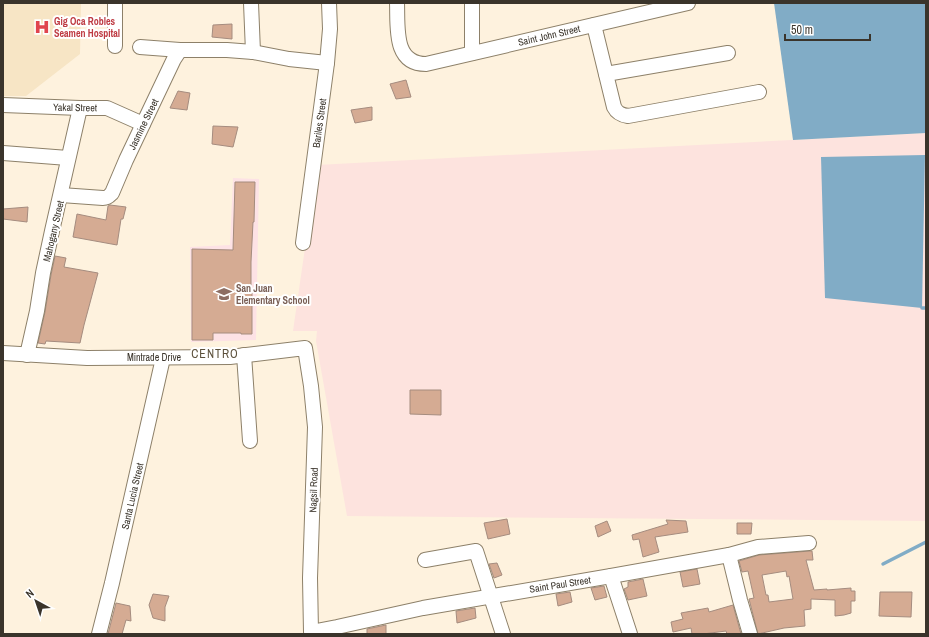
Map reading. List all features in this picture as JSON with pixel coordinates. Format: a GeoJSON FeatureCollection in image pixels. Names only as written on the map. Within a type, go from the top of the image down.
{"type":"FeatureCollection","features":[{"type":"Feature","properties":{"kind":"street"},"geometry":{"type":"LineString","coordinates":[[115,3],[115,46]]}},
{"type":"Feature","properties":{"kind":"street"},"geometry":{"type":"LineString","coordinates":[[251,3],[253,52]]}},
{"type":"Feature","properties":{"kind":"street","name":"Bariles Street"},"geometry":{"type":"LineString","coordinates":[[303,243],[327,63],[330,29],[329,3]]}},
{"type":"Feature","properties":{"kind":"street","name":"Saint John Street"},"geometry":{"type":"LineString","coordinates":[[397,3],[398,40],[400,47],[411,61],[418,64],[426,64],[685,3]]}},
{"type":"Feature","properties":{"kind":"street"},"geometry":{"type":"LineString","coordinates":[[472,3],[472,53]]}},
{"type":"Feature","properties":{"kind":"street"},"geometry":{"type":"LineString","coordinates":[[594,25],[614,107],[616,111],[622,115],[628,116],[759,92]]}},
{"type":"Feature","properties":{"kind":"street"},"geometry":{"type":"LineString","coordinates":[[140,47],[180,50],[227,50],[253,52],[289,59],[327,63]]}},
{"type":"Feature","properties":{"kind":"street","name":"Jasmine Street"},"geometry":{"type":"LineString","coordinates":[[61,195],[106,198],[112,193],[143,124],[174,59],[180,50]]}},
{"type":"Feature","properties":{"kind":"street"},"geometry":{"type":"LineString","coordinates":[[606,74],[728,53]]}},
{"type":"Feature","properties":{"kind":"street","name":"Yakal Street"},"geometry":{"type":"LineString","coordinates":[[3,105],[107,108],[143,124]]}},
{"type":"Feature","properties":{"kind":"street","name":"Mahogany Street"},"geometry":{"type":"LineString","coordinates":[[27,355],[37,311],[50,238],[80,108]]}},
{"type":"Feature","properties":{"kind":"street"},"geometry":{"type":"LineString","coordinates":[[3,153],[68,158]]}},
{"type":"Feature","properties":{"kind":"street","name":"Mintrade Drive"},"geometry":{"type":"LineString","coordinates":[[3,353],[87,358],[163,358],[230,356],[305,348]]}},
{"type":"Feature","properties":{"kind":"street","name":"Nagsil Road"},"geometry":{"type":"LineString","coordinates":[[305,348],[315,427],[310,578],[311,632]]}},
{"type":"Feature","properties":{"kind":"street"},"geometry":{"type":"LineString","coordinates":[[244,355],[250,441]]}},
{"type":"Feature","properties":{"kind":"street","name":"Santa Lucia Street"},"geometry":{"type":"LineString","coordinates":[[99,634],[163,358]]}},
{"type":"Feature","properties":{"kind":"street","name":"Saint Paul Street"},"geometry":{"type":"LineString","coordinates":[[311,632],[423,608],[729,555],[764,546],[809,543]]}},
{"type":"Feature","properties":{"kind":"street"},"geometry":{"type":"LineString","coordinates":[[425,560],[476,551],[503,634]]}},
{"type":"Feature","properties":{"kind":"street"},"geometry":{"type":"LineString","coordinates":[[729,555],[750,634]]}},
{"type":"Feature","properties":{"kind":"street"},"geometry":{"type":"LineString","coordinates":[[611,576],[630,634]]}},
{"type":"Feature","properties":{"kind":"shaded area","name":"Gig Oca Robles Seamen Hospital"},"geometry":{"type":"Polygon","coordinates":[[[3,3],[81,3],[80,54],[26,96],[3,96],[3,3]]]}},
{"type":"Feature","properties":{"kind":"shaded area"},"geometry":{"type":"Polygon","coordinates":[[[926,133],[926,521],[347,516],[316,341],[317,331],[293,331],[317,165],[926,133]]]}},
{"type":"Feature","properties":{"kind":"shaded area","name":"San Juan Elementary School"},"geometry":{"type":"Polygon","coordinates":[[[233,178],[259,179],[256,340],[191,342],[190,247],[230,245],[233,178]]]}},
{"type":"Feature","properties":{"kind":"water"},"geometry":{"type":"Polygon","coordinates":[[[774,3],[926,3],[926,133],[793,140],[774,3]]]}},
{"type":"Feature","properties":{"kind":"water"},"geometry":{"type":"Polygon","coordinates":[[[925,155],[922,308],[825,298],[821,157],[925,155]]]}},
{"type":"Feature","properties":{"kind":"building"},"geometry":{"type":"Polygon","coordinates":[[[232,24],[232,39],[212,37],[213,25],[232,24]]]}},
{"type":"Feature","properties":{"kind":"building"},"geometry":{"type":"Polygon","coordinates":[[[406,80],[411,97],[396,99],[390,84],[406,80]]]}},
{"type":"Feature","properties":{"kind":"building"},"geometry":{"type":"Polygon","coordinates":[[[178,91],[190,93],[187,110],[170,108],[178,91]]]}},
{"type":"Feature","properties":{"kind":"building"},"geometry":{"type":"Polygon","coordinates":[[[372,107],[372,120],[355,123],[351,110],[372,107]]]}},
{"type":"Feature","properties":{"kind":"building"},"geometry":{"type":"Polygon","coordinates":[[[213,126],[238,127],[233,147],[212,144],[213,126]]]}},
{"type":"Feature","properties":{"kind":"building","name":"San Juan Elementary School"},"geometry":{"type":"Polygon","coordinates":[[[235,182],[255,182],[251,262],[252,334],[213,333],[213,340],[192,340],[192,249],[233,250],[235,182]]]}},
{"type":"Feature","properties":{"kind":"building"},"geometry":{"type":"Polygon","coordinates":[[[108,206],[126,207],[123,219],[121,219],[117,245],[73,237],[77,214],[106,220],[108,206]]]}},
{"type":"Feature","properties":{"kind":"building"},"geometry":{"type":"Polygon","coordinates":[[[28,207],[27,222],[3,219],[3,209],[28,207]]]}},
{"type":"Feature","properties":{"kind":"building"},"geometry":{"type":"Polygon","coordinates":[[[55,256],[66,258],[64,267],[98,273],[80,343],[46,341],[45,344],[38,343],[55,256]]]}},
{"type":"Feature","properties":{"kind":"building"},"geometry":{"type":"Polygon","coordinates":[[[410,390],[441,390],[441,415],[410,414],[410,390]]]}},
{"type":"Feature","properties":{"kind":"building"},"geometry":{"type":"Polygon","coordinates":[[[507,519],[510,534],[488,539],[484,523],[507,519]]]}},
{"type":"Feature","properties":{"kind":"building"},"geometry":{"type":"Polygon","coordinates":[[[666,520],[686,521],[688,532],[655,537],[659,552],[643,557],[639,539],[633,540],[632,535],[668,524],[666,520]]]}},
{"type":"Feature","properties":{"kind":"building"},"geometry":{"type":"Polygon","coordinates":[[[607,521],[611,531],[598,537],[595,526],[607,521]]]}},
{"type":"Feature","properties":{"kind":"building"},"geometry":{"type":"Polygon","coordinates":[[[737,523],[752,523],[751,534],[737,534],[737,523]]]}},
{"type":"Feature","properties":{"kind":"building"},"geometry":{"type":"Polygon","coordinates":[[[812,551],[813,560],[806,560],[814,590],[851,588],[851,591],[855,591],[855,601],[851,601],[851,613],[835,616],[835,600],[811,599],[811,609],[804,610],[805,626],[784,628],[758,634],[749,599],[754,598],[748,571],[742,572],[739,561],[759,555],[812,551]],[[786,571],[762,575],[769,602],[793,599],[789,576],[787,577],[786,571]]]}},
{"type":"Feature","properties":{"kind":"building"},"geometry":{"type":"Polygon","coordinates":[[[497,563],[502,575],[494,578],[489,564],[497,563]]]}},
{"type":"Feature","properties":{"kind":"building"},"geometry":{"type":"Polygon","coordinates":[[[697,569],[700,584],[683,587],[680,572],[697,569]]]}},
{"type":"Feature","properties":{"kind":"building"},"geometry":{"type":"Polygon","coordinates":[[[643,579],[647,596],[628,600],[624,589],[628,587],[628,582],[643,579]]]}},
{"type":"Feature","properties":{"kind":"building"},"geometry":{"type":"Polygon","coordinates":[[[604,586],[607,597],[595,600],[591,588],[604,586]]]}},
{"type":"Feature","properties":{"kind":"building"},"geometry":{"type":"Polygon","coordinates":[[[570,592],[572,602],[558,606],[556,594],[570,592]]]}},
{"type":"Feature","properties":{"kind":"building"},"geometry":{"type":"Polygon","coordinates":[[[880,592],[912,592],[911,617],[879,616],[880,592]]]}},
{"type":"Feature","properties":{"kind":"building"},"geometry":{"type":"Polygon","coordinates":[[[153,594],[169,596],[165,607],[165,621],[153,618],[149,605],[153,594]]]}},
{"type":"Feature","properties":{"kind":"building"},"geometry":{"type":"Polygon","coordinates":[[[116,603],[130,606],[131,621],[126,620],[122,634],[108,634],[116,603]]]}},
{"type":"Feature","properties":{"kind":"building"},"geometry":{"type":"Polygon","coordinates":[[[733,605],[741,634],[727,634],[726,631],[692,634],[691,628],[673,632],[671,622],[683,619],[681,613],[708,608],[709,612],[733,605]]]}},
{"type":"Feature","properties":{"kind":"building"},"geometry":{"type":"Polygon","coordinates":[[[475,608],[476,618],[457,623],[456,611],[475,608]]]}},
{"type":"Feature","properties":{"kind":"building"},"geometry":{"type":"Polygon","coordinates":[[[386,625],[386,634],[367,634],[367,629],[386,625]]]}},
{"type":"Feature","properties":{"kind":"waterway"},"geometry":{"type":"LineString","coordinates":[[883,564],[926,542]]}},
{"type":"Feature","properties":{"kind":"place","name":"Gig Oca Robles Seamen Hospital"},"geometry":{"type":"Point","coordinates":[42,27]}},
{"type":"Feature","properties":{"kind":"place","name":"San Juan Elementary School"},"geometry":{"type":"Point","coordinates":[224,294]}},
{"type":"Feature","properties":{"kind":"district","name":"CENTRO"},"geometry":{"type":"Point","coordinates":[215,354]}}]}
